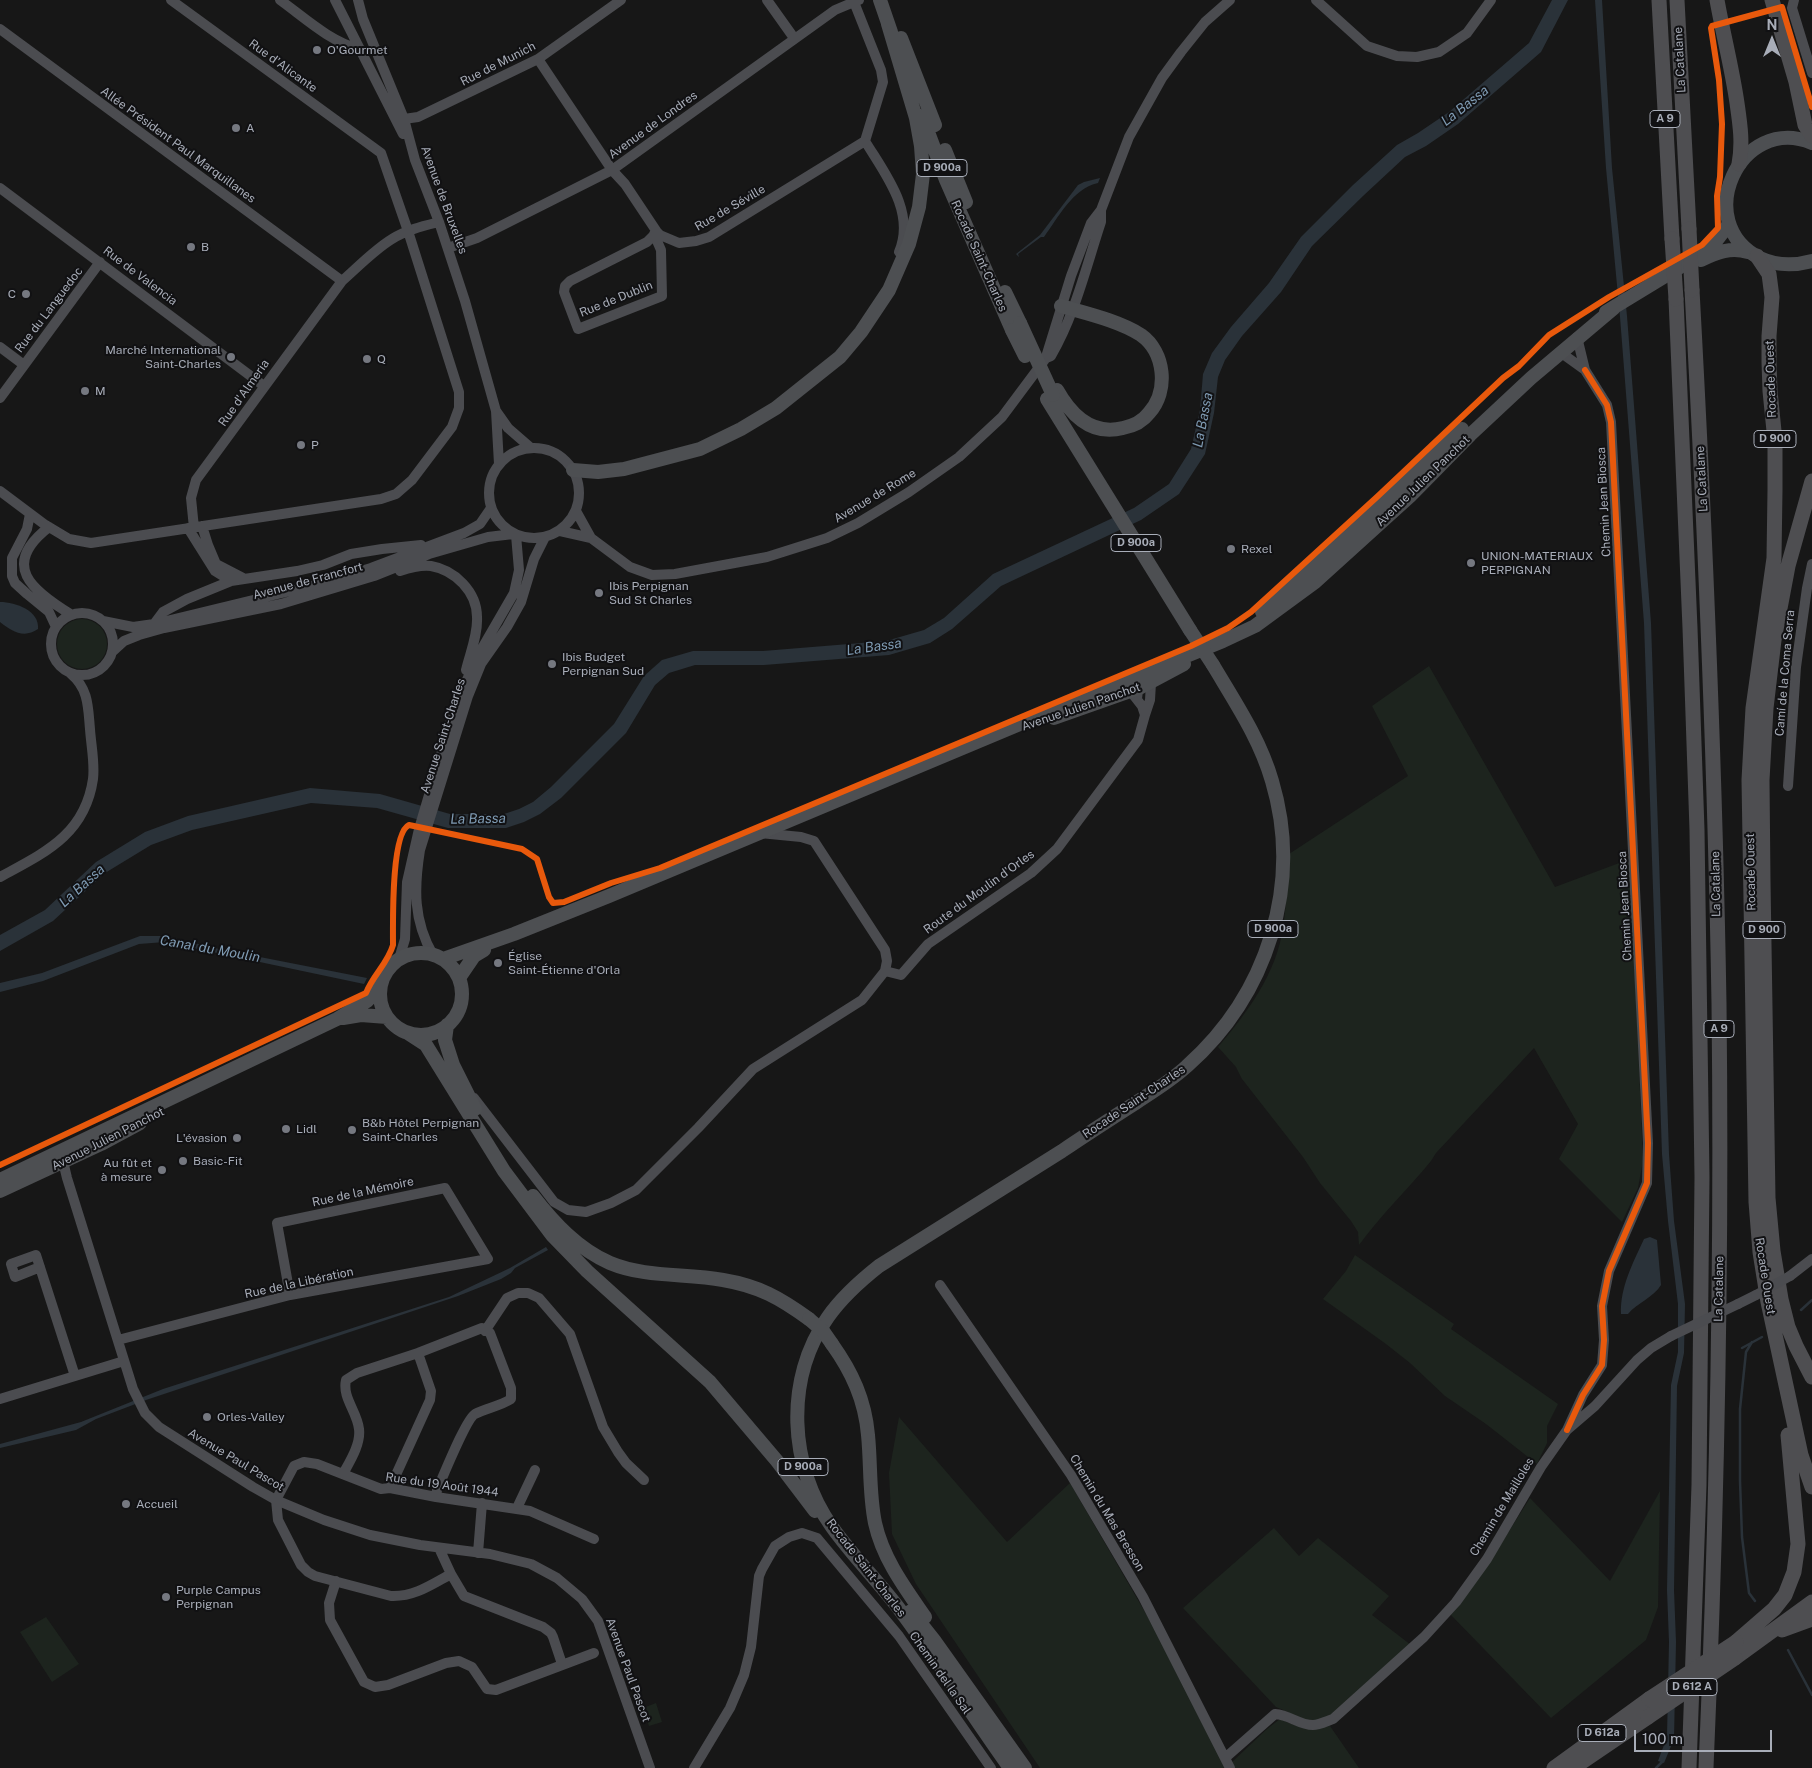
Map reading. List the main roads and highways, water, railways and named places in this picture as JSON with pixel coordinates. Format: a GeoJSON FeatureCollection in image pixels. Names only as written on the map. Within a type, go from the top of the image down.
{"type":"FeatureCollection","features":[{"type":"Feature","properties":{"kind":"highway","name":"La Catalane"},"geometry":{"type":"LineString","coordinates":[[1659,0],[1676,299],[1696,820],[1702,1177],[1699,1485],[1689,1768]]}},
{"type":"Feature","properties":{"kind":"highway","name":"La Catalane"},"geometry":{"type":"LineString","coordinates":[[1677,0],[1709,638],[1719,1014],[1720,1186],[1717,1486],[1706,1768]]}},
{"type":"Feature","properties":{"kind":"highway"},"geometry":{"type":"LineString","coordinates":[[1717,0],[1730,58],[1739,118],[1742,142],[1739,164]]}},
{"type":"Feature","properties":{"kind":"highway"},"geometry":{"type":"LineString","coordinates":[[1772,0],[1796,82],[1805,125],[1812,136]]}},
{"type":"Feature","properties":{"kind":"highway","name":"Rocade Ouest"},"geometry":{"type":"LineString","coordinates":[[1753,254],[1769,274],[1772,297],[1769,336],[1770,391],[1775,441],[1774,558],[1753,708],[1749,780],[1756,1202],[1760,1252],[1778,1352],[1801,1455],[1812,1487]]}},
{"type":"Feature","properties":{"kind":"highway","name":"Rocade Ouest"},"geometry":{"type":"LineString","coordinates":[[1812,481],[1788,566],[1773,650],[1762,780],[1762,863],[1768,1189],[1773,1251],[1788,1327],[1812,1378]]}},
{"type":"Feature","properties":{"kind":"highway"},"geometry":{"type":"LineString","coordinates":[[1736,1642],[1774,1609],[1785,1595],[1797,1558],[1798,1544],[1795,1508],[1778,1352]]}},
{"type":"Feature","properties":{"kind":"highway"},"geometry":{"type":"LineString","coordinates":[[1736,1642],[1803,1600],[1812,1592]]}},
{"type":"Feature","properties":{"kind":"highway"},"geometry":{"type":"LineString","coordinates":[[1758,1642],[1812,1602]]}},
{"type":"Feature","properties":{"kind":"highway"},"geometry":{"type":"LineString","coordinates":[[1758,1642],[1788,1627],[1812,1619]]}},
{"type":"Feature","properties":{"kind":"highway","name":"D 612 A"},"geometry":{"type":"LineString","coordinates":[[1649,1699],[1736,1642]]}},
{"type":"Feature","properties":{"kind":"highway","name":"D 612 A"},"geometry":{"type":"LineString","coordinates":[[1648,1717],[1758,1642]]}},
{"type":"Feature","properties":{"kind":"highway","name":"D 612a"},"geometry":{"type":"LineString","coordinates":[[1554,1768],[1649,1699]]}},
{"type":"Feature","properties":{"kind":"highway","name":"D 612a"},"geometry":{"type":"LineString","coordinates":[[1573,1768],[1648,1717]]}},
{"type":"Feature","properties":{"kind":"main road","name":"Rocade Saint-Charles"},"geometry":{"type":"LineString","coordinates":[[884,1],[888,24],[946,180],[1016,327],[1108,499],[1213,665],[1239,708],[1259,747],[1272,781],[1278,804],[1283,855],[1282,882],[1276,919],[1263,962],[1253,984],[1236,1012],[1208,1046],[1187,1067],[1164,1084],[996,1193],[878,1266],[853,1288],[828,1317],[814,1340],[804,1366],[797,1413],[798,1443],[805,1476],[814,1496],[832,1527],[897,1606],[1010,1768]]}},
{"type":"Feature","properties":{"kind":"main road","name":"Rocade Saint-Charles"},"geometry":{"type":"LineString","coordinates":[[884,1],[1016,327]]}},
{"type":"Feature","properties":{"kind":"main road"},"geometry":{"type":"LineString","coordinates":[[573,470],[598,472],[624,469],[700,449],[741,429],[776,408],[829,367],[861,332],[889,290],[909,244],[920,207],[923,174],[916,118],[888,24]]}},
{"type":"Feature","properties":{"kind":"main road"},"geometry":{"type":"LineString","coordinates":[[1753,254],[1738,239],[1729,224],[1726,208],[1727,192],[1731,178],[1739,164],[1752,151],[1769,142],[1795,139],[1812,143]]}},
{"type":"Feature","properties":{"kind":"main road","name":"Avenue Julien Panchot"},"geometry":{"type":"LineString","coordinates":[[438,957],[514,934],[989,737],[1137,687],[1254,626],[1315,582],[1403,502],[1470,435],[1577,337],[1614,308],[1704,253],[1713,245],[1729,224]]}},
{"type":"Feature","properties":{"kind":"main road","name":"Avenue Julien Panchot"},"geometry":{"type":"LineString","coordinates":[[1636,294],[1715,253],[1738,249],[1776,264],[1799,264],[1812,261]]}},
{"type":"Feature","properties":{"kind":"main road"},"geometry":{"type":"LineString","coordinates":[[1052,394],[1081,420],[1101,430],[1115,430],[1140,422],[1150,413],[1158,398],[1162,384],[1162,369],[1157,355],[1142,336],[1116,323],[1067,307]]}},
{"type":"Feature","properties":{"kind":"main road","name":"Avenue Julien Panchot"},"geometry":{"type":"LineString","coordinates":[[1137,687],[1171,661],[1223,641],[1253,619],[1310,570],[1550,348],[1584,323],[1614,308]]}},
{"type":"Feature","properties":{"kind":"main road","name":"Avenue Julien Panchot"},"geometry":{"type":"LineString","coordinates":[[459,978],[474,956],[514,934]]}},
{"type":"Feature","properties":{"kind":"main road"},"geometry":{"type":"LineString","coordinates":[[406,1032],[420,1035],[428,1034],[447,1026],[456,1016],[461,1004],[462,991],[459,978],[453,967],[438,957],[416,953],[400,959],[387,971],[380,987],[381,1003],[387,1017],[396,1026],[426,1045],[504,1171],[552,1234],[587,1271],[710,1382],[777,1461],[853,1561],[941,1667]]}},
{"type":"Feature","properties":{"kind":"main road","name":"Avenue Julien Panchot"},"geometry":{"type":"LineString","coordinates":[[0,1191],[212,1080],[338,1019],[367,1000],[380,987]]}},
{"type":"Feature","properties":{"kind":"main road","name":"Avenue Julien Panchot"},"geometry":{"type":"LineString","coordinates":[[338,1019],[361,1015],[387,1017]]}},
{"type":"Feature","properties":{"kind":"main road"},"geometry":{"type":"LineString","coordinates":[[447,1026],[445,1040],[453,1065],[470,1100],[529,1190],[557,1224],[578,1245],[609,1262],[643,1273],[722,1280],[753,1287],[783,1300],[823,1331],[847,1366],[859,1393],[868,1435],[875,1524],[891,1566],[1001,1733]]}},
{"type":"Feature","properties":{"kind":"main road","name":"Avenue Julien Panchot"},"geometry":{"type":"LineString","coordinates":[[0,1180],[62,1157]]}},
{"type":"Feature","properties":{"kind":"main road","name":"Rocade Saint-Charles"},"geometry":{"type":"LineString","coordinates":[[996,1193],[867,1285],[840,1313],[830,1328],[812,1370],[806,1400],[805,1422],[806,1440],[813,1471],[827,1503],[850,1537],[934,1640],[1025,1768]]}},
{"type":"Feature","properties":{"kind":"water","name":"La Bassa"},"geometry":{"type":"Polygon","coordinates":[[[1552,0],[1568,0],[1541,52],[1458,124],[1426,146],[1405,157],[1312,246],[1281,292],[1242,336],[1225,360],[1218,377],[1214,413],[1205,454],[1179,494],[1141,520],[1001,586],[952,629],[930,643],[889,655],[764,665],[695,665],[669,673],[655,685],[626,733],[561,798],[540,814],[524,822],[506,828],[448,828],[377,808],[311,803],[192,830],[151,845],[105,873],[53,921],[0,951],[0,935],[45,910],[96,862],[145,832],[188,816],[310,788],[380,794],[450,814],[504,814],[533,802],[551,787],[614,724],[644,676],[662,660],[693,651],[763,651],[886,641],[924,630],[944,618],[993,574],[1134,508],[1169,484],[1191,449],[1200,410],[1203,374],[1212,353],[1231,327],[1269,283],[1301,237],[1353,185],[1397,145],[1449,112],[1529,43],[1552,0]]]}},
{"type":"Feature","properties":{"kind":"water"},"geometry":{"type":"Polygon","coordinates":[[[1595,0],[1602,0],[1612,168],[1627,316],[1651,623],[1669,1154],[1674,1221],[1685,1304],[1684,1353],[1677,1386],[1674,1739],[1664,1763],[1658,1761],[1667,1737],[1669,1642],[1667,1590],[1671,1385],[1678,1352],[1678,1304],[1662,1154],[1644,623],[1620,317],[1606,168],[1595,0]]]}},
{"type":"Feature","properties":{"kind":"water"},"geometry":{"type":"Polygon","coordinates":[[[1100,178],[1098,183],[1089,186],[1074,197],[1044,237],[1041,237],[1018,254],[1019,257],[1016,254],[1040,235],[1078,185],[1100,178]]]}},
{"type":"Feature","properties":{"kind":"water"},"geometry":{"type":"Polygon","coordinates":[[[0,602],[6,602],[26,609],[35,617],[38,629],[23,634],[13,631],[4,625],[0,622],[0,602]]]}},
{"type":"Feature","properties":{"kind":"water","name":"Canal du Moulin"},"geometry":{"type":"Polygon","coordinates":[[[140,936],[165,936],[219,949],[367,978],[364,984],[165,942],[139,944],[43,981],[0,992],[0,983],[42,973],[140,936]]]}},
{"type":"Feature","properties":{"kind":"water"},"geometry":{"type":"Polygon","coordinates":[[[1650,1237],[1657,1240],[1661,1285],[1628,1314],[1621,1314],[1621,1304],[1628,1275],[1644,1239],[1650,1237]]]}},
{"type":"Feature","properties":{"kind":"water"},"geometry":{"type":"Polygon","coordinates":[[[546,1247],[548,1250],[515,1268],[501,1279],[458,1296],[146,1400],[96,1419],[76,1430],[0,1448],[0,1444],[81,1422],[163,1389],[449,1297],[510,1268],[546,1247]]]}},
{"type":"Feature","properties":{"kind":"waterway"},"geometry":{"type":"LineString","coordinates":[[1801,1310],[1812,1300]]}},
{"type":"Feature","properties":{"kind":"waterway"},"geometry":{"type":"LineString","coordinates":[[1742,1348],[1762,1337]]}},
{"type":"Feature","properties":{"kind":"waterway"},"geometry":{"type":"LineString","coordinates":[[1752,1342],[1746,1352],[1740,1409],[1740,1481],[1742,1537],[1749,1593],[1755,1601]]}},
{"type":"Feature","properties":{"kind":"waterway"},"geometry":{"type":"LineString","coordinates":[[1788,1650],[1812,1695]]}},
{"type":"Feature","properties":{"kind":"waterway"},"geometry":{"type":"LineString","coordinates":[[1656,1768],[1662,1762]]}},
{"type":"Feature","properties":{"kind":"place","name":"O'Gourmet"},"geometry":{"type":"Point","coordinates":[317,50]}},
{"type":"Feature","properties":{"kind":"place","name":"A"},"geometry":{"type":"Point","coordinates":[236,128]}},
{"type":"Feature","properties":{"kind":"place","name":"B"},"geometry":{"type":"Point","coordinates":[191,247]}},
{"type":"Feature","properties":{"kind":"place","name":"C"},"geometry":{"type":"Point","coordinates":[26,294]}},
{"type":"Feature","properties":{"kind":"place","name":"Marché International Saint-Charles"},"geometry":{"type":"Point","coordinates":[231,357]}},
{"type":"Feature","properties":{"kind":"place","name":"Q"},"geometry":{"type":"Point","coordinates":[367,359]}},
{"type":"Feature","properties":{"kind":"place","name":"M"},"geometry":{"type":"Point","coordinates":[85,391]}},
{"type":"Feature","properties":{"kind":"place","name":"P"},"geometry":{"type":"Point","coordinates":[301,445]}},
{"type":"Feature","properties":{"kind":"place","name":"Rexel"},"geometry":{"type":"Point","coordinates":[1231,549]}},
{"type":"Feature","properties":{"kind":"place","name":"UNION-MATERIAUX PERPIGNAN"},"geometry":{"type":"Point","coordinates":[1471,563]}},
{"type":"Feature","properties":{"kind":"place","name":"Ibis Perpignan Sud St Charles"},"geometry":{"type":"Point","coordinates":[599,593]}},
{"type":"Feature","properties":{"kind":"place","name":"Ibis Budget Perpignan Sud"},"geometry":{"type":"Point","coordinates":[552,664]}},
{"type":"Feature","properties":{"kind":"place","name":"Église Saint-Étienne d'Orla"},"geometry":{"type":"Point","coordinates":[498,963]}},
{"type":"Feature","properties":{"kind":"place","name":"Lidl"},"geometry":{"type":"Point","coordinates":[286,1129]}},
{"type":"Feature","properties":{"kind":"place","name":"B&b Hôtel Perpignan Saint-Charles"},"geometry":{"type":"Point","coordinates":[352,1130]}},
{"type":"Feature","properties":{"kind":"place","name":"L'évasion"},"geometry":{"type":"Point","coordinates":[237,1138]}},
{"type":"Feature","properties":{"kind":"place","name":"Basic-Fit"},"geometry":{"type":"Point","coordinates":[183,1161]}},
{"type":"Feature","properties":{"kind":"place","name":"Au fût et à mesure"},"geometry":{"type":"Point","coordinates":[162,1170]}},
{"type":"Feature","properties":{"kind":"place","name":"Orles-Valley"},"geometry":{"type":"Point","coordinates":[207,1417]}},
{"type":"Feature","properties":{"kind":"place","name":"Accueil"},"geometry":{"type":"Point","coordinates":[126,1504]}},
{"type":"Feature","properties":{"kind":"place","name":"Purple Campus Perpignan"},"geometry":{"type":"Point","coordinates":[166,1597]}}]}
